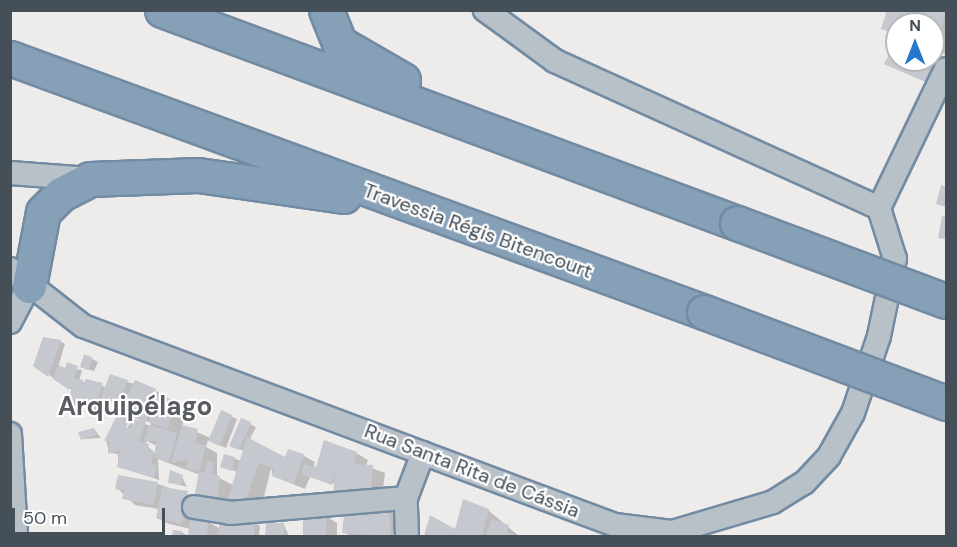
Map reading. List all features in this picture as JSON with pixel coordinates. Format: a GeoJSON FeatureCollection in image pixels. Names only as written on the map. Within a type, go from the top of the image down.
{"type":"FeatureCollection","features":[{"type":"Feature","properties":{"kind":"highway"},"geometry":{"type":"LineString","coordinates":[[162,10],[946,301]]}},
{"type":"Feature","properties":{"kind":"highway"},"geometry":{"type":"LineString","coordinates":[[326,10],[339,43],[372,67],[527,133],[586,167]]}},
{"type":"Feature","properties":{"kind":"highway","name":"Travessia Régis Bitencourt"},"geometry":{"type":"LineString","coordinates":[[10,58],[405,206],[704,312],[946,403]]}},
{"type":"Feature","properties":{"kind":"highway"},"geometry":{"type":"LineString","coordinates":[[20,278],[44,212],[61,194],[90,179],[198,176],[405,206]]}},
{"type":"Feature","properties":{"kind":"street"},"geometry":{"type":"LineString","coordinates":[[485,10],[555,61],[879,208],[946,69]]}},
{"type":"Feature","properties":{"kind":"street"},"geometry":{"type":"LineString","coordinates":[[10,173],[90,179]]}},
{"type":"Feature","properties":{"kind":"street","name":"Rua Santa Rita de Cássia"},"geometry":{"type":"LineString","coordinates":[[20,278],[83,326],[615,525],[672,532],[773,502],[804,483],[829,456],[853,413],[879,336],[895,259],[879,208]]}},
{"type":"Feature","properties":{"kind":"street"},"geometry":{"type":"LineString","coordinates":[[10,257],[20,278],[10,322]]}},
{"type":"Feature","properties":{"kind":"street"},"geometry":{"type":"LineString","coordinates":[[10,434],[16,537]]}},
{"type":"Feature","properties":{"kind":"street"},"geometry":{"type":"LineString","coordinates":[[407,537],[405,498],[423,453]]}},
{"type":"Feature","properties":{"kind":"street"},"geometry":{"type":"LineString","coordinates":[[194,507],[242,512],[405,498]]}},
{"type":"Feature","properties":{"kind":"building"},"geometry":{"type":"Polygon","coordinates":[[[887,10],[946,10],[945,14],[945,12],[886,12],[887,10]]]}},
{"type":"Feature","properties":{"kind":"building"},"geometry":{"type":"Polygon","coordinates":[[[885,16],[885,30],[881,29],[885,16]]]}},
{"type":"Feature","properties":{"kind":"building"},"geometry":{"type":"Polygon","coordinates":[[[903,72],[932,72],[928,83],[903,72]]]}},
{"type":"Feature","properties":{"kind":"building"},"geometry":{"type":"Polygon","coordinates":[[[941,185],[946,187],[946,207],[936,204],[941,185]]]}},
{"type":"Feature","properties":{"kind":"building"},"geometry":{"type":"Polygon","coordinates":[[[942,216],[946,217],[946,239],[938,238],[942,216]]]}},
{"type":"Feature","properties":{"kind":"building"},"geometry":{"type":"Polygon","coordinates":[[[43,337],[61,340],[48,377],[33,366],[43,337]]]}},
{"type":"Feature","properties":{"kind":"building"},"geometry":{"type":"Polygon","coordinates":[[[84,354],[93,358],[88,370],[80,367],[84,354]]]}},
{"type":"Feature","properties":{"kind":"building"},"geometry":{"type":"Polygon","coordinates":[[[67,362],[78,366],[74,378],[83,380],[81,386],[86,379],[103,383],[94,410],[74,399],[72,407],[66,405],[73,385],[69,390],[53,379],[58,365],[65,368],[67,362]]]}},
{"type":"Feature","properties":{"kind":"building"},"geometry":{"type":"Polygon","coordinates":[[[110,374],[128,380],[119,404],[101,397],[110,374]]]}},
{"type":"Feature","properties":{"kind":"building"},"geometry":{"type":"Polygon","coordinates":[[[135,380],[156,389],[140,440],[123,435],[149,444],[148,450],[154,452],[151,464],[157,465],[154,478],[117,467],[120,450],[108,454],[109,441],[104,441],[135,380]],[[132,417],[126,427],[130,429],[134,419],[142,421],[132,417]]]}},
{"type":"Feature","properties":{"kind":"building"},"geometry":{"type":"Polygon","coordinates":[[[158,395],[177,402],[167,429],[149,422],[158,395]]]}},
{"type":"Feature","properties":{"kind":"building"},"geometry":{"type":"Polygon","coordinates":[[[221,410],[232,415],[220,446],[208,441],[221,410]]]}},
{"type":"Feature","properties":{"kind":"building"},"geometry":{"type":"Polygon","coordinates":[[[241,418],[251,422],[239,450],[229,446],[241,418]]]}},
{"type":"Feature","properties":{"kind":"building"},"geometry":{"type":"Polygon","coordinates":[[[149,425],[177,433],[169,462],[154,458],[156,441],[144,441],[149,425]]]}},
{"type":"Feature","properties":{"kind":"building"},"geometry":{"type":"Polygon","coordinates":[[[182,425],[198,429],[195,443],[206,445],[199,472],[186,469],[188,459],[171,463],[182,425]]]}},
{"type":"Feature","properties":{"kind":"building"},"geometry":{"type":"Polygon","coordinates":[[[94,428],[96,435],[81,440],[78,432],[94,428]]]}},
{"type":"Feature","properties":{"kind":"building"},"geometry":{"type":"Polygon","coordinates":[[[247,437],[285,457],[288,449],[304,454],[294,484],[272,476],[274,469],[259,463],[243,508],[226,505],[247,437]]]}},
{"type":"Feature","properties":{"kind":"building"},"geometry":{"type":"Polygon","coordinates":[[[324,440],[357,452],[354,464],[373,465],[371,491],[333,493],[336,467],[332,485],[301,474],[304,464],[316,467],[324,440]]]}},
{"type":"Feature","properties":{"kind":"building"},"geometry":{"type":"Polygon","coordinates":[[[224,454],[235,457],[232,471],[220,467],[224,454]]]}},
{"type":"Feature","properties":{"kind":"building"},"geometry":{"type":"Polygon","coordinates":[[[207,460],[214,462],[211,474],[220,476],[217,503],[194,498],[199,472],[205,473],[207,460]]]}},
{"type":"Feature","properties":{"kind":"building"},"geometry":{"type":"Polygon","coordinates":[[[170,470],[183,475],[181,485],[168,483],[170,470]]]}},
{"type":"Feature","properties":{"kind":"building"},"geometry":{"type":"Polygon","coordinates":[[[118,475],[158,482],[154,505],[122,499],[124,490],[115,489],[118,475]]]}},
{"type":"Feature","properties":{"kind":"building"},"geometry":{"type":"Polygon","coordinates":[[[162,487],[188,491],[182,524],[156,518],[162,487]]]}},
{"type":"Feature","properties":{"kind":"building"},"geometry":{"type":"Polygon","coordinates":[[[388,499],[391,536],[342,533],[345,506],[388,499]]]}},
{"type":"Feature","properties":{"kind":"building"},"geometry":{"type":"Polygon","coordinates":[[[463,499],[489,509],[482,536],[424,536],[430,515],[455,529],[463,499]]]}},
{"type":"Feature","properties":{"kind":"building"},"geometry":{"type":"Polygon","coordinates":[[[326,514],[326,536],[303,536],[303,515],[326,514]]]}},
{"type":"Feature","properties":{"kind":"building"},"geometry":{"type":"Polygon","coordinates":[[[190,518],[209,520],[207,536],[188,536],[190,518]]]}},
{"type":"Feature","properties":{"kind":"building"},"geometry":{"type":"Polygon","coordinates":[[[220,518],[255,521],[254,536],[218,536],[220,518]]]}},
{"type":"Feature","properties":{"kind":"building"},"geometry":{"type":"Polygon","coordinates":[[[491,519],[509,525],[506,533],[517,536],[486,536],[491,519]]]}},
{"type":"Feature","properties":{"kind":"building"},"geometry":{"type":"Polygon","coordinates":[[[266,523],[284,523],[284,536],[265,536],[266,523]]]}},
{"type":"Feature","properties":{"kind":"building"},"geometry":{"type":"Polygon","coordinates":[[[173,530],[182,531],[181,536],[172,536],[173,530]]]}},
{"type":"Feature","properties":{"kind":"district","name":"Arquipélago"},"geometry":{"type":"Point","coordinates":[135,407]}}]}
